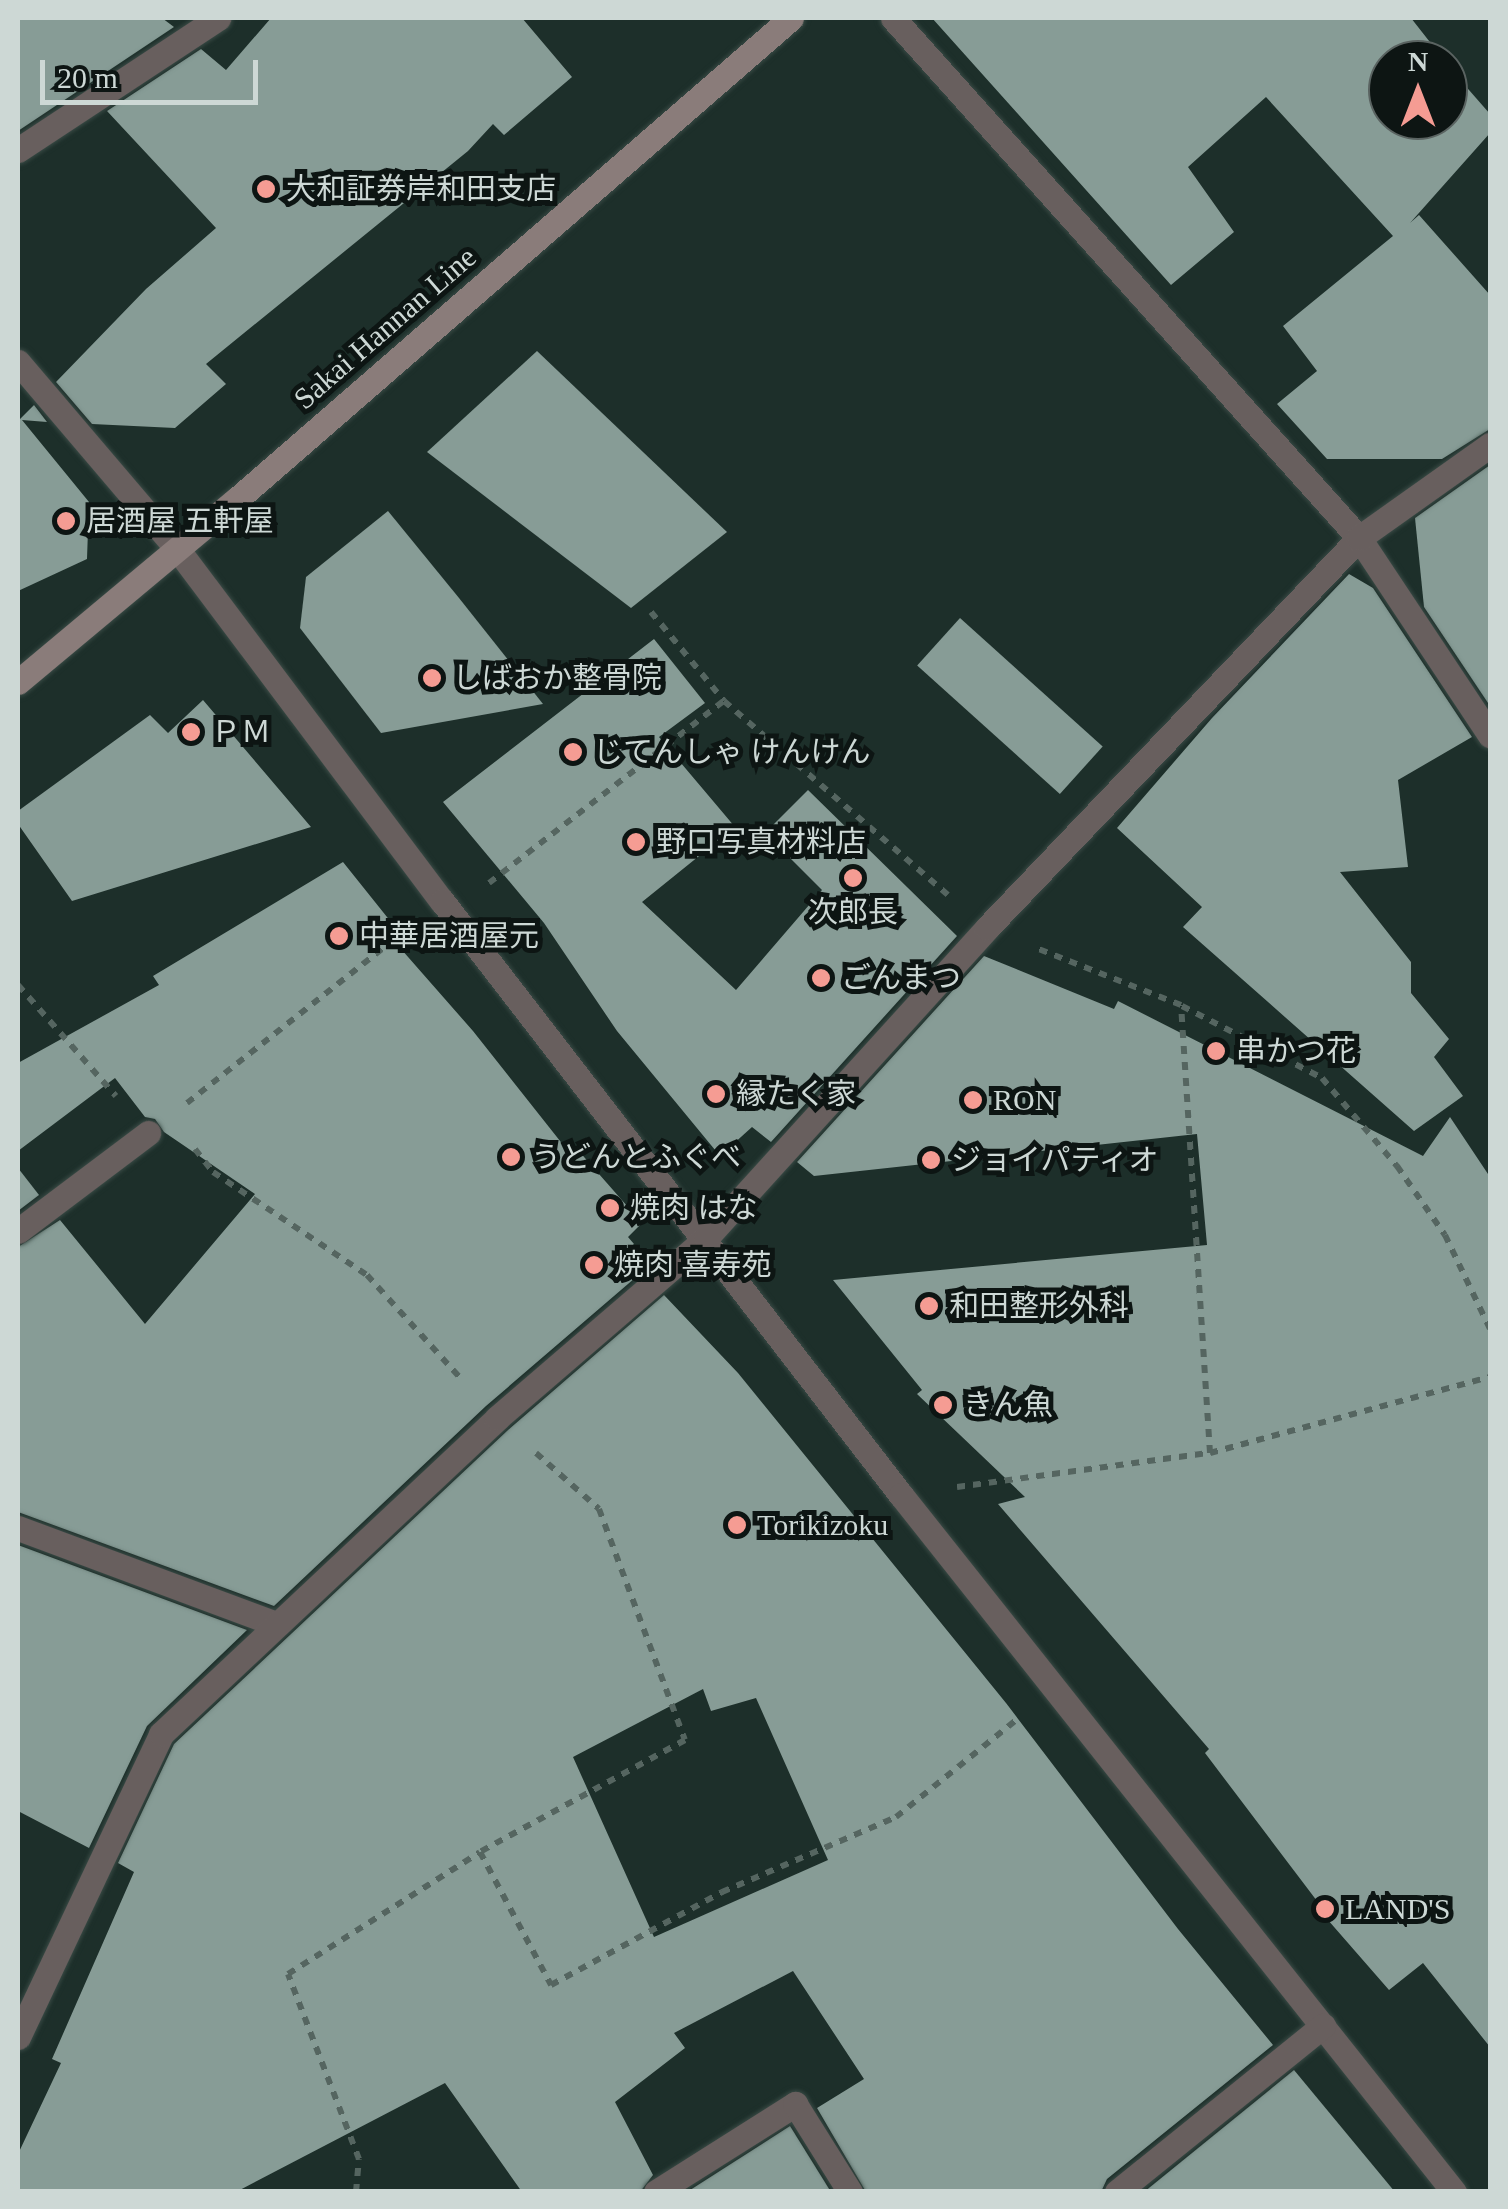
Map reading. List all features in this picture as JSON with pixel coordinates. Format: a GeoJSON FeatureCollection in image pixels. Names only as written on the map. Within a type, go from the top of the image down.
{"type":"FeatureCollection","features":[{"type":"Feature","properties":{"kind":"main road","name":"Sakai Hannan Line"},"geometry":{"type":"LineString","coordinates":[[18,682],[178,550],[791,18]]}},
{"type":"Feature","properties":{"kind":"street"},"geometry":{"type":"LineString","coordinates":[[18,150],[218,18]]}},
{"type":"Feature","properties":{"kind":"street"},"geometry":{"type":"LineString","coordinates":[[893,18],[1359,538],[1490,735]]}},
{"type":"Feature","properties":{"kind":"street"},"geometry":{"type":"LineString","coordinates":[[18,362],[178,550],[446,907],[901,1494],[1322,2026],[1440,2186]]}},
{"type":"Feature","properties":{"kind":"street"},"geometry":{"type":"LineString","coordinates":[[18,2038],[161,1734],[274,1623],[497,1418],[706,1238],[986,928],[1359,538],[1490,444]]}},
{"type":"Feature","properties":{"kind":"street"},"geometry":{"type":"LineString","coordinates":[[18,1231],[158,1125]]}},
{"type":"Feature","properties":{"kind":"street"},"geometry":{"type":"LineString","coordinates":[[18,1528],[274,1623]]}},
{"type":"Feature","properties":{"kind":"street"},"geometry":{"type":"LineString","coordinates":[[1117,2192],[1322,2026]]}},
{"type":"Feature","properties":{"kind":"street"},"geometry":{"type":"LineString","coordinates":[[656,2192],[795,2104],[850,2192]]}},
{"type":"Feature","properties":{"kind":"path"},"geometry":{"type":"LineString","coordinates":[[652,612],[724,702],[986,928],[1181,1005],[1322,1078],[1397,1166],[1445,1236],[1490,1329]]}},
{"type":"Feature","properties":{"kind":"path"},"geometry":{"type":"LineString","coordinates":[[158,1125],[724,702]]}},
{"type":"Feature","properties":{"kind":"path"},"geometry":{"type":"LineString","coordinates":[[18,985],[158,1125],[213,1172],[367,1276],[497,1418],[599,1509],[684,1740],[480,1852],[288,1974],[358,2160],[356,2192]]}},
{"type":"Feature","properties":{"kind":"path"},"geometry":{"type":"LineString","coordinates":[[1181,1005],[1210,1454]]}},
{"type":"Feature","properties":{"kind":"path"},"geometry":{"type":"LineString","coordinates":[[901,1494],[1210,1454],[1490,1378]]}},
{"type":"Feature","properties":{"kind":"path"},"geometry":{"type":"LineString","coordinates":[[480,1852],[551,1985],[722,1892],[896,1817],[1055,1688]]}},
{"type":"Feature","properties":{"kind":"building"},"geometry":{"type":"Polygon","coordinates":[[[18,18],[162,18],[174,27],[18,131],[18,18]]]}},
{"type":"Feature","properties":{"kind":"building"},"geometry":{"type":"Polygon","coordinates":[[[271,18],[522,18],[572,77],[504,135],[493,124],[468,151],[206,364],[226,384],[175,428],[92,424],[56,382],[146,289],[216,228],[107,111],[201,49],[226,70],[271,18]]]}},
{"type":"Feature","properties":{"kind":"building"},"geometry":{"type":"Polygon","coordinates":[[[932,18],[1411,18],[1428,40],[1368,40],[1368,140],[1468,140],[1468,89],[1490,114],[1490,133],[1410,223],[1419,215],[1490,295],[1490,429],[1442,459],[1327,459],[1277,404],[1317,371],[1283,326],[1393,236],[1266,97],[1188,167],[1234,232],[1171,285],[932,18]]]}},
{"type":"Feature","properties":{"kind":"building"},"geometry":{"type":"Polygon","coordinates":[[[537,351],[727,532],[631,608],[427,452],[537,351]]]}},
{"type":"Feature","properties":{"kind":"building"},"geometry":{"type":"Polygon","coordinates":[[[34,405],[47,422],[22,420],[89,502],[87,559],[18,591],[18,416],[20,419],[34,405]]]}},
{"type":"Feature","properties":{"kind":"building"},"geometry":{"type":"Polygon","coordinates":[[[1490,465],[1490,706],[1424,607],[1415,518],[1490,465]]]}},
{"type":"Feature","properties":{"kind":"building"},"geometry":{"type":"Polygon","coordinates":[[[388,511],[543,704],[381,733],[300,628],[306,577],[388,511]]]}},
{"type":"Feature","properties":{"kind":"building"},"geometry":{"type":"Polygon","coordinates":[[[1349,574],[1373,588],[1472,737],[1398,780],[1408,867],[1340,872],[1411,962],[1411,993],[1449,1039],[1434,1057],[1463,1096],[1414,1131],[1183,927],[1202,907],[1117,828],[1212,718],[1349,574]]]}},
{"type":"Feature","properties":{"kind":"building"},"geometry":{"type":"Polygon","coordinates":[[[960,618],[1103,746],[1060,794],[917,666],[960,618]]]}},
{"type":"Feature","properties":{"kind":"building"},"geometry":{"type":"Polygon","coordinates":[[[654,639],[705,703],[659,737],[735,827],[642,902],[736,990],[822,890],[765,833],[808,790],[957,936],[771,1142],[752,1127],[720,1156],[617,1031],[544,923],[443,802],[654,639]]]}},
{"type":"Feature","properties":{"kind":"building"},"geometry":{"type":"Polygon","coordinates":[[[203,700],[311,827],[72,901],[18,824],[18,811],[150,715],[168,733],[203,700]]]}},
{"type":"Feature","properties":{"kind":"building"},"geometry":{"type":"Polygon","coordinates":[[[343,862],[395,927],[387,933],[473,1031],[564,1146],[570,1141],[642,1223],[628,1237],[634,1244],[624,1253],[642,1272],[486,1406],[274,1606],[18,1512],[18,1247],[60,1220],[145,1324],[255,1194],[164,1132],[155,1119],[145,1117],[115,1078],[18,1151],[18,1063],[159,985],[153,976],[343,862]]]}},
{"type":"Feature","properties":{"kind":"building"},"geometry":{"type":"Polygon","coordinates":[[[984,956],[1114,1009],[1118,1001],[1423,1156],[1450,1117],[1490,1177],[1490,2047],[1423,1963],[1389,1990],[1314,1904],[1317,1901],[1205,1753],[1209,1749],[998,1504],[1025,1497],[917,1394],[922,1390],[833,1280],[1207,1245],[1197,1134],[814,1176],[797,1162],[984,956]]]}},
{"type":"Feature","properties":{"kind":"building"},"geometry":{"type":"Polygon","coordinates":[[[18,1168],[39,1195],[18,1211],[18,1168]]]}},
{"type":"Feature","properties":{"kind":"building"},"geometry":{"type":"Polygon","coordinates":[[[664,1295],[738,1373],[1006,1703],[1178,1929],[1273,2045],[1107,2179],[1101,2192],[866,2192],[817,2108],[864,2079],[793,1971],[674,2033],[685,2048],[615,2102],[653,2175],[640,2192],[522,2192],[445,2083],[236,2192],[18,2192],[18,2154],[61,2063],[52,2059],[134,1872],[118,1863],[174,1744],[508,1430],[664,1295]],[[703,1689],[573,1757],[654,1937],[828,1860],[756,1698],[711,1711],[703,1689]]]}},
{"type":"Feature","properties":{"kind":"building"},"geometry":{"type":"Polygon","coordinates":[[[18,1545],[247,1630],[147,1726],[89,1848],[18,1811],[18,1545]]]}},
{"type":"Feature","properties":{"kind":"building"},"geometry":{"type":"Polygon","coordinates":[[[1294,2070],[1395,2192],[1144,2192],[1294,2070]]]}},
{"type":"Feature","properties":{"kind":"building"},"geometry":{"type":"Polygon","coordinates":[[[790,2126],[831,2192],[687,2192],[790,2126]]]}},
{"type":"Feature","properties":{"kind":"place","name":"大和証券岸和田支店"},"geometry":{"type":"Point","coordinates":[266,189]}},
{"type":"Feature","properties":{"kind":"place","name":"居酒屋 五軒屋"},"geometry":{"type":"Point","coordinates":[66,521]}},
{"type":"Feature","properties":{"kind":"place","name":"しばおか整骨院"},"geometry":{"type":"Point","coordinates":[432,678]}},
{"type":"Feature","properties":{"kind":"place","name":"ＰＭ"},"geometry":{"type":"Point","coordinates":[191,732]}},
{"type":"Feature","properties":{"kind":"place","name":"じてんしゃ けんけん"},"geometry":{"type":"Point","coordinates":[573,752]}},
{"type":"Feature","properties":{"kind":"place","name":"野口写真材料店"},"geometry":{"type":"Point","coordinates":[636,842]}},
{"type":"Feature","properties":{"kind":"place","name":"次郎長"},"geometry":{"type":"Point","coordinates":[853,878]}},
{"type":"Feature","properties":{"kind":"place","name":"中華居酒屋元"},"geometry":{"type":"Point","coordinates":[339,936]}},
{"type":"Feature","properties":{"kind":"place","name":"ごんまつ"},"geometry":{"type":"Point","coordinates":[821,978]}},
{"type":"Feature","properties":{"kind":"place","name":"串かつ花"},"geometry":{"type":"Point","coordinates":[1216,1051]}},
{"type":"Feature","properties":{"kind":"place","name":"縁たく家"},"geometry":{"type":"Point","coordinates":[716,1094]}},
{"type":"Feature","properties":{"kind":"place","name":"RON"},"geometry":{"type":"Point","coordinates":[973,1100]}},
{"type":"Feature","properties":{"kind":"place","name":"うどんとふぐべ"},"geometry":{"type":"Point","coordinates":[511,1157]}},
{"type":"Feature","properties":{"kind":"place","name":"ジョイパティオ"},"geometry":{"type":"Point","coordinates":[931,1160]}},
{"type":"Feature","properties":{"kind":"place","name":"焼肉 はな"},"geometry":{"type":"Point","coordinates":[610,1208]}},
{"type":"Feature","properties":{"kind":"place","name":"焼肉 喜寿苑"},"geometry":{"type":"Point","coordinates":[594,1265]}},
{"type":"Feature","properties":{"kind":"place","name":"和田整形外科"},"geometry":{"type":"Point","coordinates":[929,1306]}},
{"type":"Feature","properties":{"kind":"place","name":"きん魚"},"geometry":{"type":"Point","coordinates":[943,1405]}},
{"type":"Feature","properties":{"kind":"place","name":"Torikizoku"},"geometry":{"type":"Point","coordinates":[737,1525]}},
{"type":"Feature","properties":{"kind":"place","name":"LAND'S"},"geometry":{"type":"Point","coordinates":[1325,1909]}}]}
